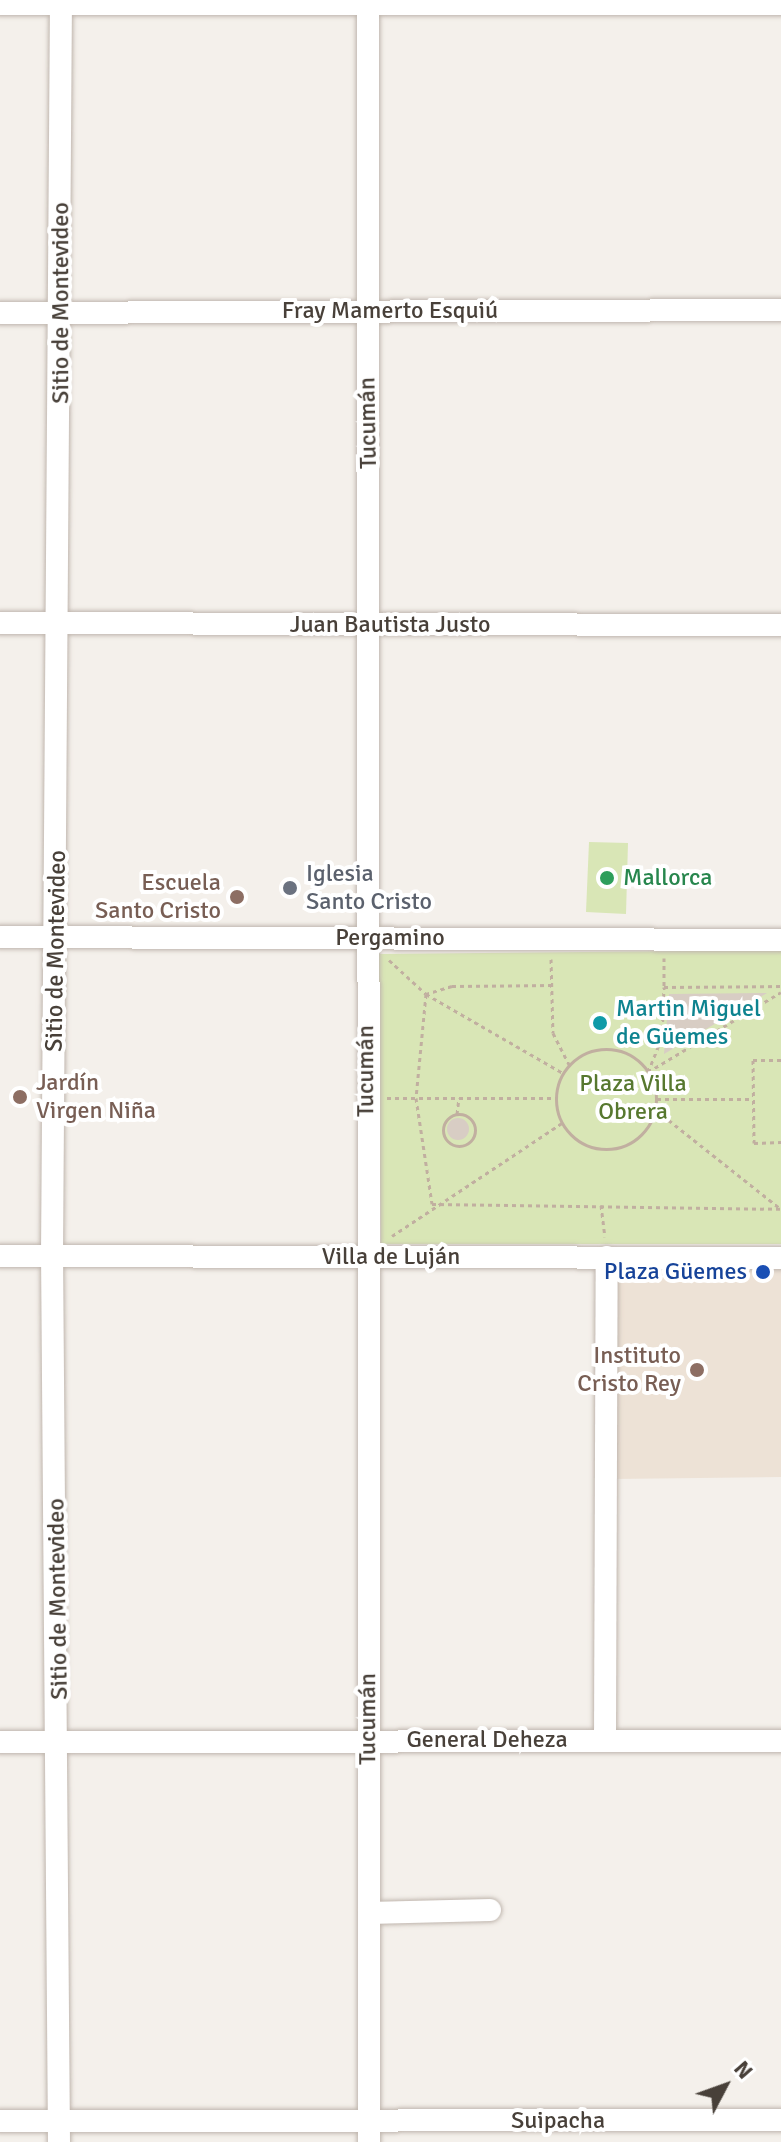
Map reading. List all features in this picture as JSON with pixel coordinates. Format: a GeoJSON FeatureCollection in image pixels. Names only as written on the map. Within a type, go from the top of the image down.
{"type":"FeatureCollection","features":[{"type":"Feature","properties":{"kind":"street","name":"Sitio de Montevideo"},"geometry":{"type":"LineString","coordinates":[[59,2132],[61,1742],[52,1256],[61,623],[61,2]]}},
{"type":"Feature","properties":{"kind":"street","name":"Tucumán"},"geometry":{"type":"LineString","coordinates":[[368,2],[366,312],[370,626],[365,1257],[369,2132]]}},
{"type":"Feature","properties":{"kind":"street"},"geometry":{"type":"LineString","coordinates":[[0,4],[781,4]]}},
{"type":"Feature","properties":{"kind":"street","name":"Fray Mamerto Esquiú"},"geometry":{"type":"LineString","coordinates":[[0,313],[781,310]]}},
{"type":"Feature","properties":{"kind":"street","name":"Juan Bautista Justo"},"geometry":{"type":"LineString","coordinates":[[0,623],[781,625]]}},
{"type":"Feature","properties":{"kind":"street","name":"Pergamino"},"geometry":{"type":"LineString","coordinates":[[0,937],[781,940]]}},
{"type":"Feature","properties":{"kind":"street","name":"Villa de Luján"},"geometry":{"type":"LineString","coordinates":[[0,1256],[781,1258]]}},
{"type":"Feature","properties":{"kind":"street"},"geometry":{"type":"LineString","coordinates":[[605,1739],[607,1257]]}},
{"type":"Feature","properties":{"kind":"street","name":"General Deheza"},"geometry":{"type":"LineString","coordinates":[[0,1742],[781,1741]]}},
{"type":"Feature","properties":{"kind":"street"},"geometry":{"type":"LineString","coordinates":[[369,1913],[490,1910]]}},
{"type":"Feature","properties":{"kind":"street","name":"Suipacha"},"geometry":{"type":"LineString","coordinates":[[0,2121],[59,2132],[369,2132],[781,2120]]}},
{"type":"Feature","properties":{"kind":"path"},"geometry":{"type":"LineString","coordinates":[[366,938],[426,994],[563,1073]]}},
{"type":"Feature","properties":{"kind":"path"},"geometry":{"type":"LineString","coordinates":[[550,939],[553,1033],[569,1065]]}},
{"type":"Feature","properties":{"kind":"path"},"geometry":{"type":"LineString","coordinates":[[648,1072],[610,1049],[569,1065],[563,1073],[556,1098],[562,1123],[584,1144],[613,1149],[641,1136],[656,1110],[657,1099],[648,1072],[662,1037],[663,940]]}},
{"type":"Feature","properties":{"kind":"path"},"geometry":{"type":"LineString","coordinates":[[426,994],[452,986],[552,985]]}},
{"type":"Feature","properties":{"kind":"path"},"geometry":{"type":"LineString","coordinates":[[664,987],[781,986]]}},
{"type":"Feature","properties":{"kind":"path"},"geometry":{"type":"LineString","coordinates":[[648,1072],[781,992]]}},
{"type":"Feature","properties":{"kind":"path"},"geometry":{"type":"LineString","coordinates":[[426,994],[416,1098],[432,1204]]}},
{"type":"Feature","properties":{"kind":"path"},"geometry":{"type":"LineString","coordinates":[[781,1060],[753,1060],[753,1099],[754,1143],[781,1142]]}},
{"type":"Feature","properties":{"kind":"path"},"geometry":{"type":"LineString","coordinates":[[366,1098],[556,1098]]}},
{"type":"Feature","properties":{"kind":"path"},"geometry":{"type":"LineString","coordinates":[[457,1114],[475,1130],[463,1146],[443,1133],[457,1114],[459,1098]]}},
{"type":"Feature","properties":{"kind":"path"},"geometry":{"type":"LineString","coordinates":[[657,1099],[753,1099]]}},
{"type":"Feature","properties":{"kind":"path"},"geometry":{"type":"LineString","coordinates":[[656,1110],[781,1209]]}},
{"type":"Feature","properties":{"kind":"path"},"geometry":{"type":"LineString","coordinates":[[365,1257],[432,1204],[562,1123]]}},
{"type":"Feature","properties":{"kind":"path"},"geometry":{"type":"LineString","coordinates":[[432,1204],[781,1209]]}},
{"type":"Feature","properties":{"kind":"path"},"geometry":{"type":"LineString","coordinates":[[601,1205],[607,1257]]}},
{"type":"Feature","properties":{"kind":"shaded area","name":"Instituto Cristo Rey"},"geometry":{"type":"Polygon","coordinates":[[[615,1263],[781,1263],[781,1477],[613,1479],[615,1263]]]}},
{"type":"Feature","properties":{"kind":"green space","name":"Mallorca"},"geometry":{"type":"Polygon","coordinates":[[[589,842],[628,843],[626,914],[586,912],[589,842]]]}},
{"type":"Feature","properties":{"kind":"green space","name":"Plaza Villa Obrera"},"geometry":{"type":"Polygon","coordinates":[[[781,950],[781,1244],[381,1244],[377,954],[781,950]]]}},
{"type":"Feature","properties":{"kind":"building"},"geometry":{"type":"Polygon","coordinates":[[[767,993],[664,1054],[669,994],[767,993]]]}},
{"type":"Feature","properties":{"kind":"building"},"geometry":{"type":"Polygon","coordinates":[[[458,1118],[466,1121],[469,1129],[466,1137],[458,1140],[450,1137],[447,1129],[450,1121],[458,1118]]]}},
{"type":"Feature","properties":{"kind":"place","name":"Mallorca"},"geometry":{"type":"Point","coordinates":[607,878]}},
{"type":"Feature","properties":{"kind":"place","name":"Iglesia Santo Cristo"},"geometry":{"type":"Point","coordinates":[290,888]}},
{"type":"Feature","properties":{"kind":"place","name":"Escuela Santo Cristo"},"geometry":{"type":"Point","coordinates":[237,897]}},
{"type":"Feature","properties":{"kind":"place","name":"Martin Miguel de Güemes"},"geometry":{"type":"Point","coordinates":[600,1023]}},
{"type":"Feature","properties":{"kind":"place","name":"Jardín Virgen Niña"},"geometry":{"type":"Point","coordinates":[20,1097]}},
{"type":"Feature","properties":{"kind":"place","name":"Plaza Güemes"},"geometry":{"type":"Point","coordinates":[763,1272]}},
{"type":"Feature","properties":{"kind":"place","name":"Instituto Cristo Rey"},"geometry":{"type":"Point","coordinates":[697,1370]}}]}
